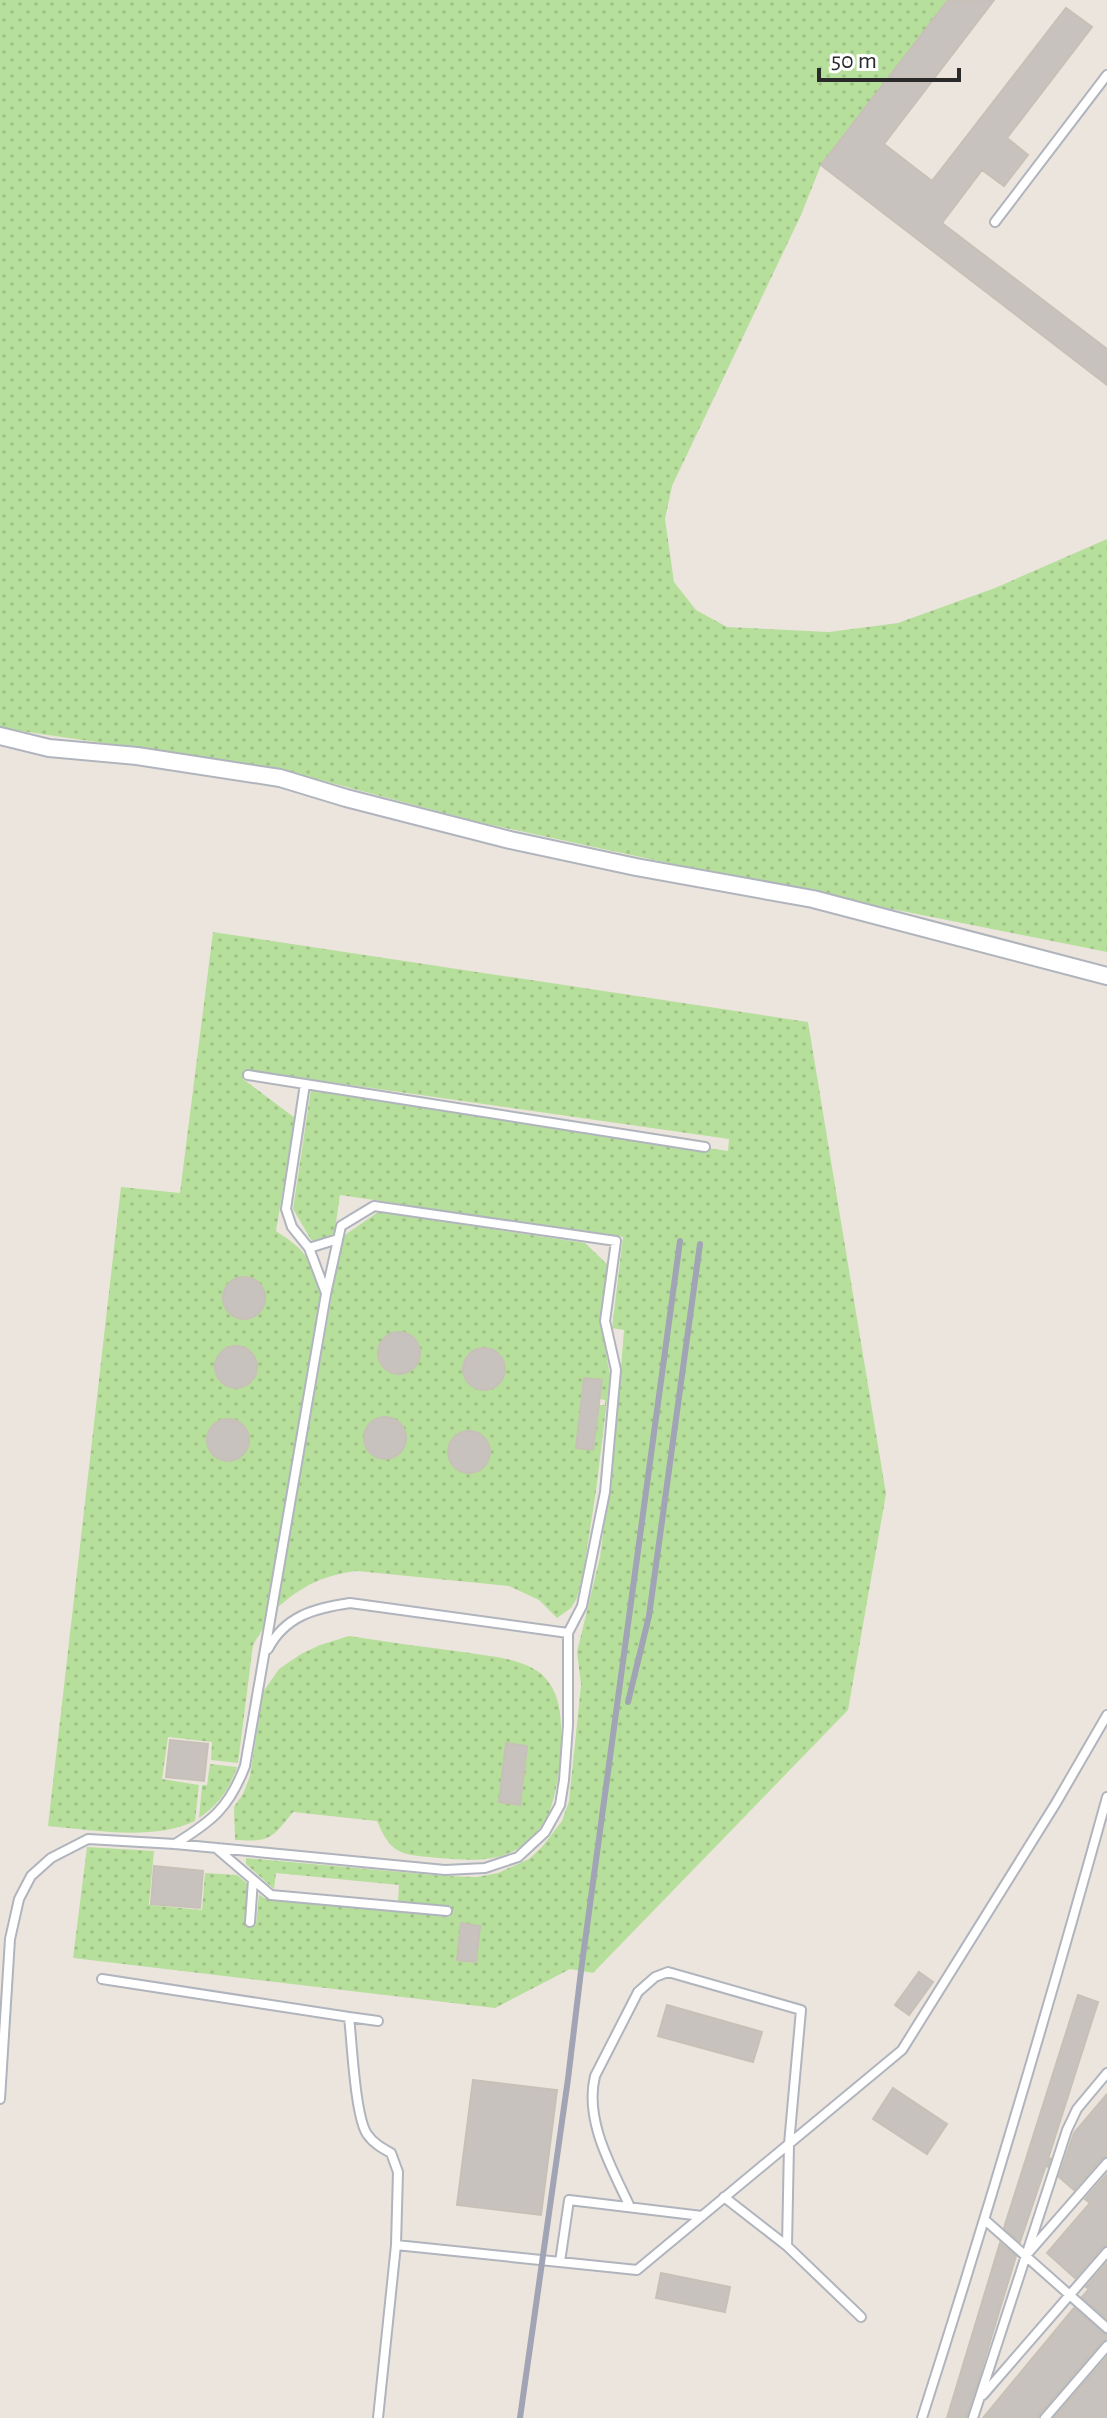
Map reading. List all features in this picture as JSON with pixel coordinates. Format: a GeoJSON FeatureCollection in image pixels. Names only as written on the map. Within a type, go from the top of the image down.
{"type":"FeatureCollection","features":[{"type":"Feature","properties":{"kind":"street"},"geometry":{"type":"LineString","coordinates":[[0,736],[49,748],[137,756],[280,778],[510,840],[636,867],[813,899],[1107,976]]}},
{"type":"Feature","properties":{"kind":"lane"},"geometry":{"type":"LineString","coordinates":[[995,222],[1107,75]]}},
{"type":"Feature","properties":{"kind":"lane"},"geometry":{"type":"LineString","coordinates":[[248,1075],[705,1147]]}},
{"type":"Feature","properties":{"kind":"lane"},"geometry":{"type":"LineString","coordinates":[[305,1084],[286,1209],[292,1227],[309,1248],[326,1294]]}},
{"type":"Feature","properties":{"kind":"lane"},"geometry":{"type":"LineString","coordinates":[[0,2099],[10,1939],[19,1899],[31,1876],[51,1858],[87,1839],[175,1844],[445,1870],[485,1868],[518,1857],[545,1832],[560,1805],[568,1725],[568,1633],[582,1606],[605,1492],[616,1370],[605,1321],[616,1241],[374,1206],[341,1226],[326,1294],[247,1757],[230,1801],[208,1823],[175,1844]]}},
{"type":"Feature","properties":{"kind":"lane"},"geometry":{"type":"LineString","coordinates":[[309,1248],[338,1239]]}},
{"type":"Feature","properties":{"kind":"lane"},"geometry":{"type":"LineString","coordinates":[[264,1657],[275,1634],[297,1616],[322,1607],[350,1603],[568,1633]]}},
{"type":"Feature","properties":{"kind":"lane"},"geometry":{"type":"LineString","coordinates":[[396,2245],[637,2270],[902,2050],[1056,1803],[1107,1715]]}},
{"type":"Feature","properties":{"kind":"lane"},"geometry":{"type":"LineString","coordinates":[[922,2418],[1053,1993],[1107,1797]]}},
{"type":"Feature","properties":{"kind":"lane"},"geometry":{"type":"LineString","coordinates":[[215,1848],[271,1895],[447,1911]]}},
{"type":"Feature","properties":{"kind":"lane"},"geometry":{"type":"LineString","coordinates":[[250,1922],[253,1880]]}},
{"type":"Feature","properties":{"kind":"lane"},"geometry":{"type":"LineString","coordinates":[[630,2207],[604,2150],[596,2124],[593,2087],[595,2076],[638,1992],[655,1977],[668,1972],[801,2010],[789,2144],[787,2246]]}},
{"type":"Feature","properties":{"kind":"lane"},"geometry":{"type":"LineString","coordinates":[[102,1979],[378,2021]]}},
{"type":"Feature","properties":{"kind":"lane"},"geometry":{"type":"LineString","coordinates":[[349,2017],[361,2121],[370,2138],[391,2153],[398,2172],[396,2245],[378,2418]]}},
{"type":"Feature","properties":{"kind":"lane"},"geometry":{"type":"LineString","coordinates":[[973,2418],[1071,2119],[1088,2093],[1107,2073]]}},
{"type":"Feature","properties":{"kind":"lane"},"geometry":{"type":"LineString","coordinates":[[1026,2256],[1107,2163]]}},
{"type":"Feature","properties":{"kind":"lane"},"geometry":{"type":"LineString","coordinates":[[724,2197],[787,2246],[861,2317]]}},
{"type":"Feature","properties":{"kind":"lane"},"geometry":{"type":"LineString","coordinates":[[560,2262],[569,2200],[702,2216]]}},
{"type":"Feature","properties":{"kind":"lane"},"geometry":{"type":"LineString","coordinates":[[985,2220],[1107,2328]]}},
{"type":"Feature","properties":{"kind":"lane"},"geometry":{"type":"LineString","coordinates":[[980,2399],[1107,2252]]}},
{"type":"Feature","properties":{"kind":"lane"},"geometry":{"type":"LineString","coordinates":[[1045,2418],[1107,2346]]}},
{"type":"Feature","properties":{"kind":"green space"},"geometry":{"type":"Polygon","coordinates":[[[0,0],[948,0],[821,165],[801,215],[672,486],[665,519],[674,582],[696,610],[727,627],[829,632],[898,623],[995,588],[1107,539],[1107,952],[482,823],[275,768],[0,728],[0,0]]]}},
{"type":"Feature","properties":{"kind":"green space"},"geometry":{"type":"Polygon","coordinates":[[[213,932],[808,1022],[886,1494],[848,1710],[593,1973],[570,1969],[495,2008],[73,1958],[87,1847],[154,1851],[149,1905],[202,1910],[205,1873],[237,1875],[248,1884],[245,1924],[256,1925],[259,1894],[264,1898],[450,1917],[451,1906],[398,1901],[399,1885],[276,1873],[274,1889],[246,1864],[246,1858],[477,1877],[498,1873],[529,1859],[562,1821],[569,1801],[581,1685],[577,1652],[600,1557],[616,1430],[624,1330],[612,1328],[623,1237],[340,1195],[334,1236],[313,1243],[293,1209],[311,1089],[728,1151],[729,1139],[246,1070],[243,1079],[295,1118],[276,1231],[307,1257],[321,1295],[264,1627],[253,1645],[238,1763],[211,1760],[212,1742],[168,1737],[162,1779],[199,1785],[195,1821],[161,1831],[142,1832],[48,1826],[121,1187],[180,1193],[213,932]],[[240,1278],[226,1289],[224,1304],[233,1315],[251,1318],[262,1308],[264,1293],[255,1281],[240,1278]],[[236,1346],[221,1351],[215,1365],[219,1379],[232,1387],[249,1381],[256,1368],[252,1355],[236,1346]],[[224,1419],[210,1431],[208,1441],[217,1457],[232,1460],[246,1449],[247,1433],[239,1422],[224,1419]]]}},
{"type":"Feature","properties":{"kind":"green space"},"geometry":{"type":"Polygon","coordinates":[[[378,1212],[585,1243],[608,1265],[600,1317],[610,1376],[596,1491],[577,1598],[571,1608],[557,1618],[539,1600],[509,1586],[357,1571],[314,1583],[277,1608],[342,1237],[378,1212]],[[400,1332],[386,1338],[379,1355],[383,1365],[399,1374],[413,1369],[419,1357],[416,1342],[400,1332]],[[488,1348],[468,1356],[464,1371],[473,1386],[482,1390],[499,1382],[505,1365],[500,1356],[488,1348]],[[584,1378],[576,1448],[593,1450],[599,1405],[605,1405],[605,1400],[600,1399],[602,1381],[584,1378]],[[382,1418],[371,1425],[365,1440],[374,1456],[389,1459],[402,1451],[405,1438],[399,1424],[382,1418]],[[469,1431],[451,1441],[449,1457],[459,1470],[467,1473],[477,1471],[486,1463],[490,1450],[483,1437],[469,1431]]]}},
{"type":"Feature","properties":{"kind":"green space"},"geometry":{"type":"Polygon","coordinates":[[[349,1636],[500,1658],[526,1665],[541,1674],[556,1696],[561,1741],[555,1795],[545,1821],[536,1833],[515,1850],[494,1858],[438,1858],[400,1852],[382,1833],[377,1821],[293,1812],[269,1837],[235,1840],[234,1807],[250,1776],[263,1692],[279,1669],[320,1645],[349,1636]],[[507,1743],[499,1802],[519,1805],[527,1746],[507,1743]]]}},
{"type":"Feature","properties":{"kind":"green space"},"geometry":{"type":"Polygon","coordinates":[[[210,1764],[237,1767],[222,1796],[199,1818],[202,1785],[207,1785],[210,1764]]]}},
{"type":"Feature","properties":{"kind":"building"},"geometry":{"type":"Polygon","coordinates":[[[948,0],[994,0],[884,144],[932,181],[1066,8],[1092,27],[1007,138],[1028,155],[1004,186],[982,170],[942,223],[1107,349],[1107,385],[821,165],[948,0]]]}},
{"type":"Feature","properties":{"kind":"building"},"geometry":{"type":"Polygon","coordinates":[[[244,1277],[259,1283],[265,1298],[259,1313],[244,1319],[229,1313],[223,1298],[229,1283],[244,1277]]]}},
{"type":"Feature","properties":{"kind":"building"},"geometry":{"type":"Polygon","coordinates":[[[399,1332],[414,1338],[420,1353],[414,1368],[399,1374],[384,1368],[378,1353],[384,1338],[399,1332]]]}},
{"type":"Feature","properties":{"kind":"building"},"geometry":{"type":"Polygon","coordinates":[[[236,1346],[251,1352],[257,1367],[251,1382],[236,1388],[221,1382],[215,1367],[221,1352],[236,1346]]]}},
{"type":"Feature","properties":{"kind":"building"},"geometry":{"type":"Polygon","coordinates":[[[484,1348],[499,1354],[505,1369],[499,1384],[484,1390],[469,1384],[463,1369],[469,1354],[484,1348]]]}},
{"type":"Feature","properties":{"kind":"building"},"geometry":{"type":"Polygon","coordinates":[[[584,1378],[602,1380],[593,1450],[576,1448],[584,1378]]]}},
{"type":"Feature","properties":{"kind":"building"},"geometry":{"type":"Polygon","coordinates":[[[385,1417],[400,1423],[406,1438],[400,1453],[385,1459],[370,1453],[364,1438],[370,1423],[385,1417]]]}},
{"type":"Feature","properties":{"kind":"building"},"geometry":{"type":"Polygon","coordinates":[[[228,1419],[243,1425],[249,1440],[243,1455],[228,1461],[213,1455],[207,1440],[213,1425],[228,1419]]]}},
{"type":"Feature","properties":{"kind":"building"},"geometry":{"type":"Polygon","coordinates":[[[469,1431],[484,1437],[490,1452],[484,1467],[469,1473],[454,1467],[448,1452],[454,1437],[469,1431]]]}},
{"type":"Feature","properties":{"kind":"building"},"geometry":{"type":"Polygon","coordinates":[[[170,1740],[208,1744],[204,1781],[166,1777],[170,1740]]]}},
{"type":"Feature","properties":{"kind":"building"},"geometry":{"type":"Polygon","coordinates":[[[506,1743],[527,1746],[520,1805],[499,1802],[506,1743]]]}},
{"type":"Feature","properties":{"kind":"building"},"geometry":{"type":"Polygon","coordinates":[[[154,1866],[203,1871],[200,1908],[151,1904],[154,1866]]]}},
{"type":"Feature","properties":{"kind":"building"},"geometry":{"type":"Polygon","coordinates":[[[461,1923],[480,1926],[476,1962],[457,1960],[461,1923]]]}},
{"type":"Feature","properties":{"kind":"building"},"geometry":{"type":"Polygon","coordinates":[[[919,1972],[933,1982],[909,2015],[895,2005],[919,1972]]]}},
{"type":"Feature","properties":{"kind":"building"},"geometry":{"type":"Polygon","coordinates":[[[1078,1995],[1098,2002],[1047,2162],[1051,2158],[1020,2242],[1004,2228],[1078,1995]]]}},
{"type":"Feature","properties":{"kind":"building"},"geometry":{"type":"Polygon","coordinates":[[[667,2005],[762,2032],[753,2062],[658,2036],[667,2005]]]}},
{"type":"Feature","properties":{"kind":"building"},"geometry":{"type":"Polygon","coordinates":[[[473,2080],[557,2090],[541,2215],[457,2205],[473,2080]]]}},
{"type":"Feature","properties":{"kind":"building"},"geometry":{"type":"Polygon","coordinates":[[[893,2088],[947,2124],[927,2154],[873,2119],[893,2088]]]}},
{"type":"Feature","properties":{"kind":"building"},"geometry":{"type":"Polygon","coordinates":[[[1107,2094],[1107,2156],[1074,2190],[1059,2177],[1074,2133],[1107,2094]]]}},
{"type":"Feature","properties":{"kind":"building"},"geometry":{"type":"Polygon","coordinates":[[[1107,2174],[1107,2245],[1075,2278],[1047,2253],[1090,2203],[1085,2199],[1107,2174]]]}},
{"type":"Feature","properties":{"kind":"building"},"geometry":{"type":"Polygon","coordinates":[[[1000,2243],[1016,2256],[966,2418],[947,2418],[1000,2243]]]}},
{"type":"Feature","properties":{"kind":"building"},"geometry":{"type":"Polygon","coordinates":[[[1107,2263],[1107,2319],[1082,2297],[1089,2289],[1086,2287],[1107,2263]]]}},
{"type":"Feature","properties":{"kind":"building"},"geometry":{"type":"Polygon","coordinates":[[[661,2273],[730,2287],[725,2312],[656,2298],[661,2273]]]}},
{"type":"Feature","properties":{"kind":"building"},"geometry":{"type":"Polygon","coordinates":[[[1074,2308],[1107,2335],[1107,2339],[1102,2341],[1038,2418],[983,2418],[1074,2308]]]}},
{"type":"Feature","properties":{"kind":"building"},"geometry":{"type":"Polygon","coordinates":[[[1107,2357],[1107,2418],[1054,2418],[1107,2357]]]}},
{"type":"Feature","properties":{"kind":"railway"},"geometry":{"type":"LineString","coordinates":[[520,2418],[680,1241]]}},
{"type":"Feature","properties":{"kind":"railway"},"geometry":{"type":"LineString","coordinates":[[628,1702],[649,1616],[700,1244]]}}]}
